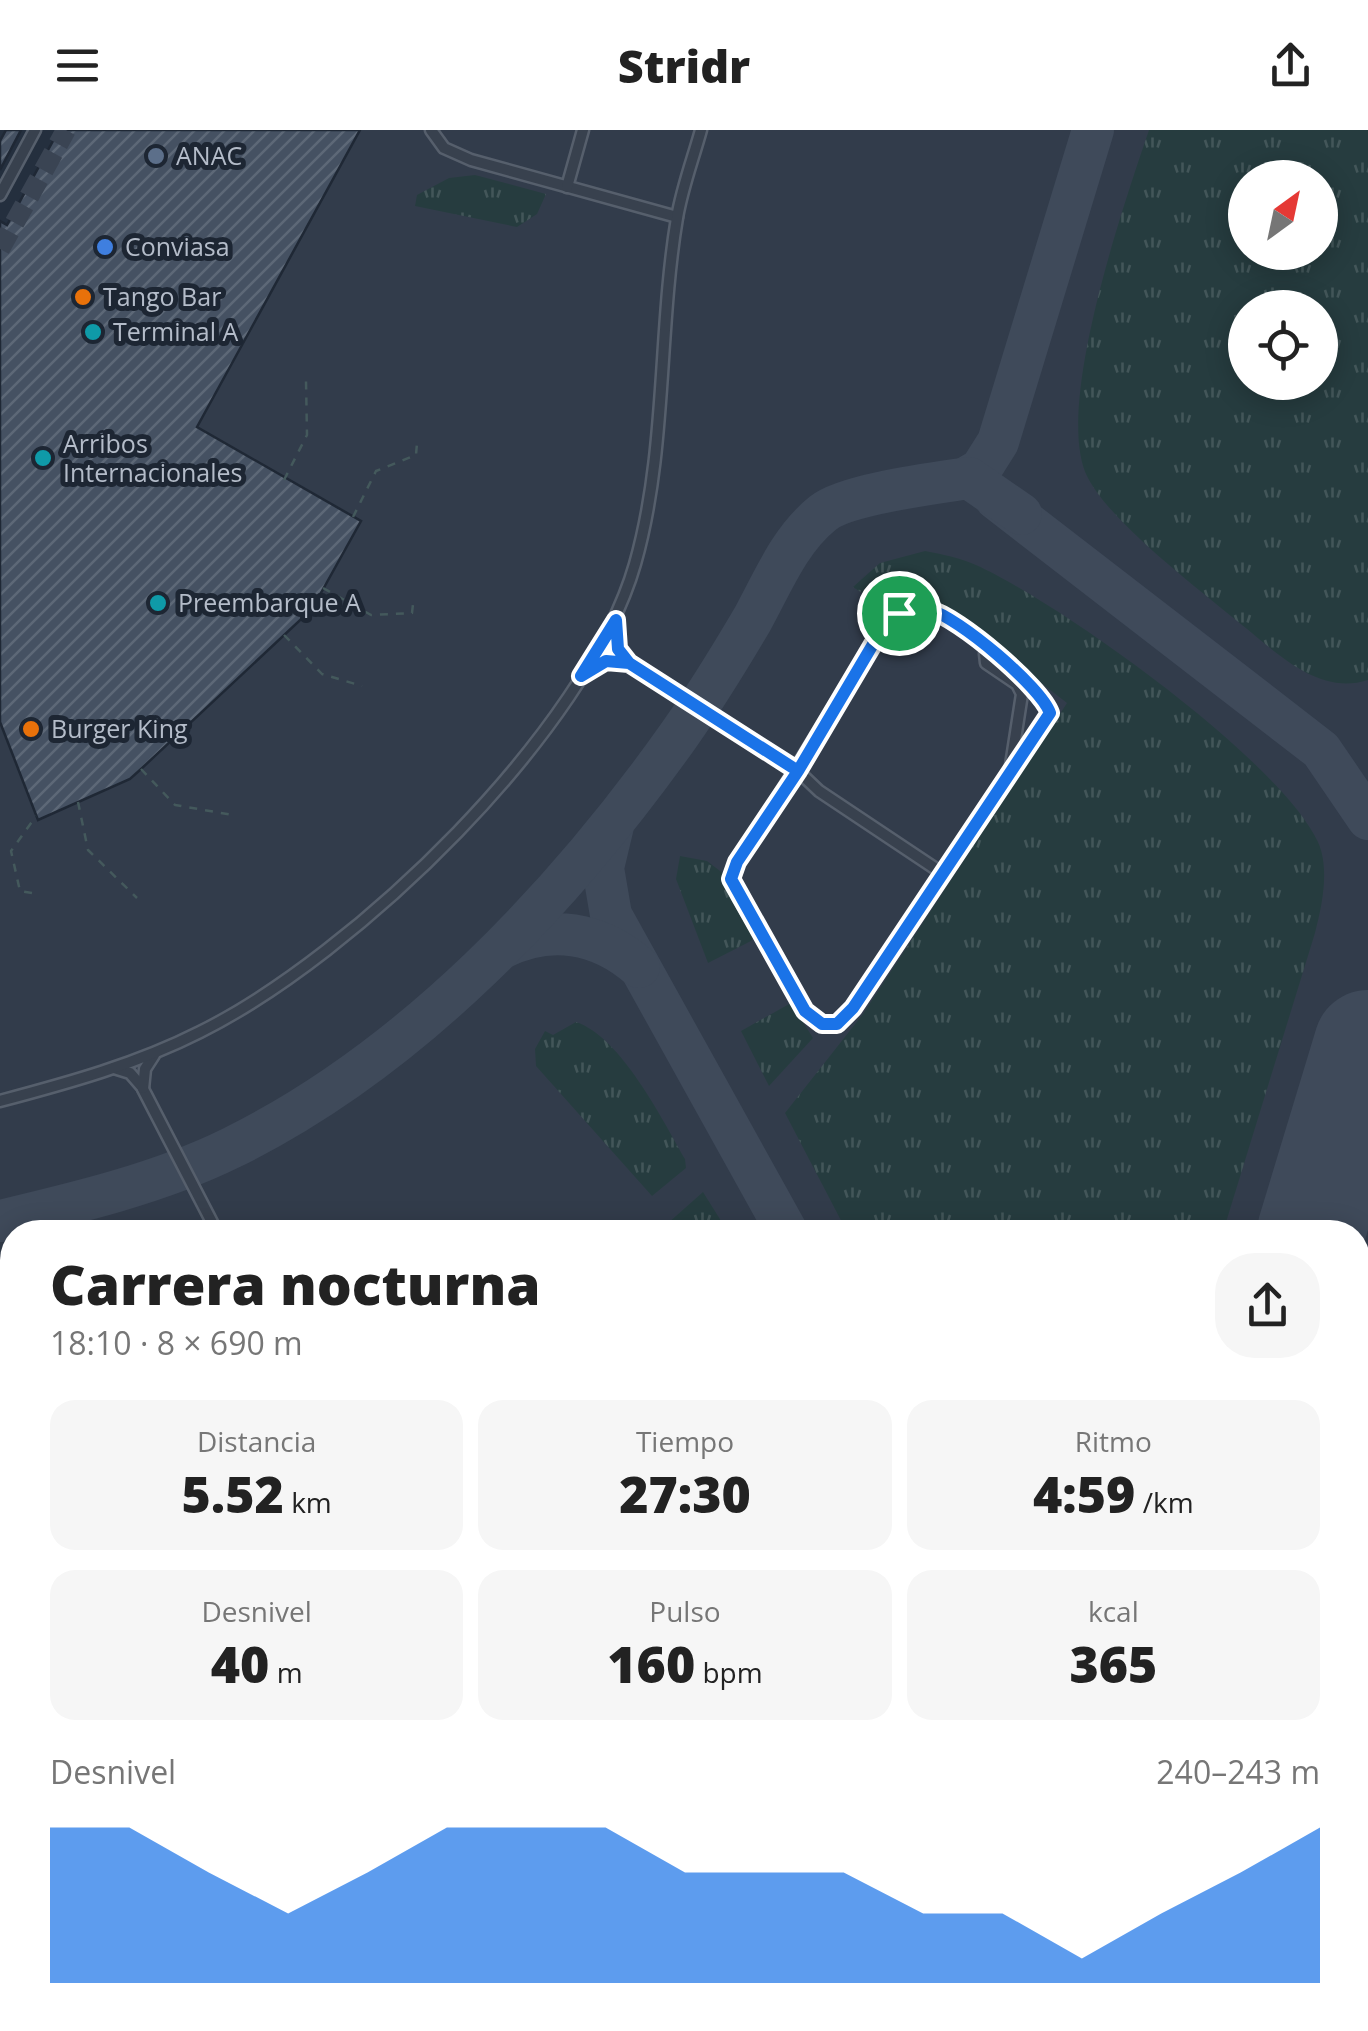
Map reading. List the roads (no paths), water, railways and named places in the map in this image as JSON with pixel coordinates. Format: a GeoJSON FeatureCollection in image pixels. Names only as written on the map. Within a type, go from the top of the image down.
{"type":"FeatureCollection","features":[{"type":"Feature","properties":{"kind":"lane"},"geometry":{"type":"LineString","coordinates":[[0,195],[35,130]]}},
{"type":"Feature","properties":{"kind":"lane"},"geometry":{"type":"LineString","coordinates":[[430,130],[453,153],[677,218]]}},
{"type":"Feature","properties":{"kind":"lane"},"geometry":{"type":"LineString","coordinates":[[567,187],[583,130]]}},
{"type":"Feature","properties":{"kind":"lane"},"geometry":{"type":"LineString","coordinates":[[0,1101],[158,1051],[201,1032],[278,985],[395,891],[489,796],[581,676],[616,620],[644,524],[677,218],[700,130]]}},
{"type":"Feature","properties":{"kind":"lane"},"geometry":{"type":"LineString","coordinates":[[913,608],[934,611],[992,653],[1034,691],[1050,713],[1025,753],[1012,765],[845,1019],[822,1024],[805,1011],[731,879],[737,862],[894,616],[913,608]]}},
{"type":"Feature","properties":{"kind":"lane"},"geometry":{"type":"LineString","coordinates":[[616,620],[618,649],[629,663],[798,771],[819,791],[942,873]]}},
{"type":"Feature","properties":{"kind":"lane"},"geometry":{"type":"LineString","coordinates":[[992,653],[985,654],[984,660],[1017,684],[1022,694],[1012,765]]}},
{"type":"Feature","properties":{"kind":"lane"},"geometry":{"type":"LineString","coordinates":[[581,676],[606,661],[629,663]]}},
{"type":"Feature","properties":{"kind":"lane"},"geometry":{"type":"LineString","coordinates":[[143,1089],[145,1070],[158,1051]]}},
{"type":"Feature","properties":{"kind":"lane"},"geometry":{"type":"LineString","coordinates":[[114,1068],[130,1074],[143,1089],[211,1220]]}},
{"type":"Feature","properties":{"kind":"tunnel"},"geometry":{"type":"LineString","coordinates":[[0,249],[66,130]]}},
{"type":"Feature","properties":{"kind":"place","name":"ANAC"},"geometry":{"type":"Point","coordinates":[156,156]}},
{"type":"Feature","properties":{"kind":"place","name":"Conviasa"},"geometry":{"type":"Point","coordinates":[105,247]}},
{"type":"Feature","properties":{"kind":"place","name":"Tango Bar"},"geometry":{"type":"Point","coordinates":[83,297]}},
{"type":"Feature","properties":{"kind":"place","name":"Terminal A"},"geometry":{"type":"Point","coordinates":[93,332]}},
{"type":"Feature","properties":{"kind":"place","name":"Arribos Internacionales"},"geometry":{"type":"Point","coordinates":[43,458]}},
{"type":"Feature","properties":{"kind":"place","name":"Preembarque A"},"geometry":{"type":"Point","coordinates":[158,603]}},
{"type":"Feature","properties":{"kind":"place","name":"Burger King"},"geometry":{"type":"Point","coordinates":[31,729]}}]}
